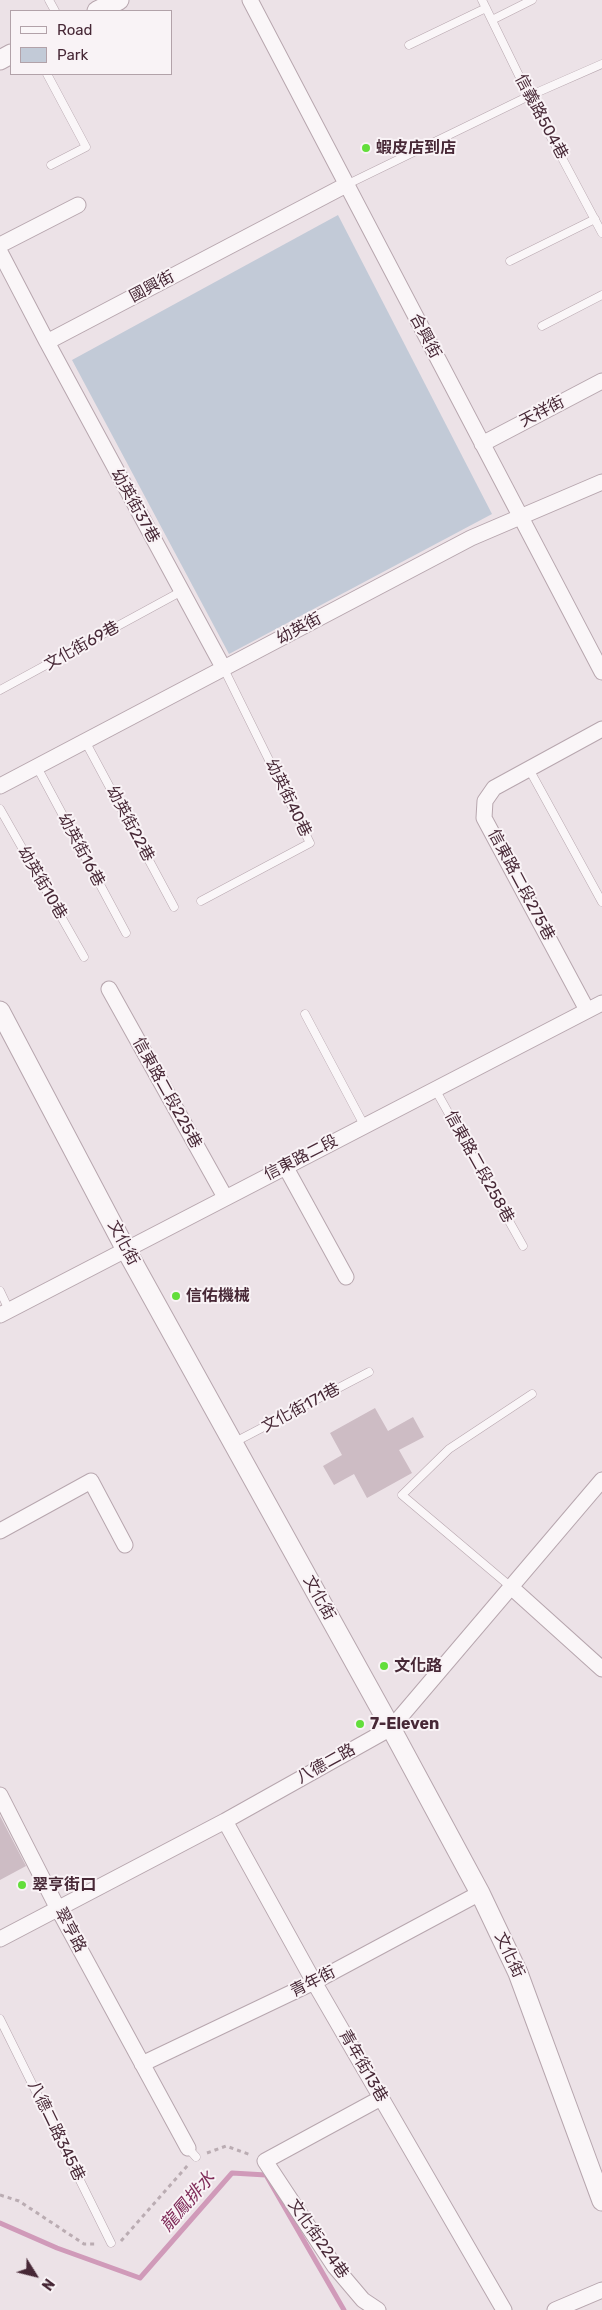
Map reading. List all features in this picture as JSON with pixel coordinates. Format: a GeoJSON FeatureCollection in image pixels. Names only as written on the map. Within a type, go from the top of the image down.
{"type":"FeatureCollection","features":[{"type":"Feature","properties":{"kind":"street"},"geometry":{"type":"LineString","coordinates":[[99,10],[119,0]]}},
{"type":"Feature","properties":{"kind":"street","name":"合興街"},"geometry":{"type":"LineString","coordinates":[[250,0],[602,672]]}},
{"type":"Feature","properties":{"kind":"street","name":"國興街"},"geometry":{"type":"LineString","coordinates":[[47,342],[346,185]]}},
{"type":"Feature","properties":{"kind":"street"},"geometry":{"type":"LineString","coordinates":[[0,245],[78,205]]}},
{"type":"Feature","properties":{"kind":"street"},"geometry":{"type":"LineString","coordinates":[[0,252],[47,342]]}},
{"type":"Feature","properties":{"kind":"street","name":"幼英街37巷"},"geometry":{"type":"LineString","coordinates":[[47,342],[224,669]]}},
{"type":"Feature","properties":{"kind":"street","name":"天祥街"},"geometry":{"type":"LineString","coordinates":[[482,444],[602,381]]}},
{"type":"Feature","properties":{"kind":"street","name":"幼英街"},"geometry":{"type":"LineString","coordinates":[[0,786],[471,538],[602,482]]}},
{"type":"Feature","properties":{"kind":"street","name":"信東路二段275巷"},"geometry":{"type":"LineString","coordinates":[[588,1010],[484,818],[485,801],[494,788],[602,729]]}},
{"type":"Feature","properties":{"kind":"street","name":"信東路二段225巷"},"geometry":{"type":"LineString","coordinates":[[109,989],[225,1197]]}},
{"type":"Feature","properties":{"kind":"street","name":"信東路二段"},"geometry":{"type":"LineString","coordinates":[[4,1313],[125,1248],[602,1002]]}},
{"type":"Feature","properties":{"kind":"street","name":"文化街"},"geometry":{"type":"LineString","coordinates":[[0,1011],[125,1248],[391,1728],[480,1893],[518,1973],[602,2201]]}},
{"type":"Feature","properties":{"kind":"street"},"geometry":{"type":"LineString","coordinates":[[285,1166],[346,1277]]}},
{"type":"Feature","properties":{"kind":"street","name":"八德二路"},"geometry":{"type":"LineString","coordinates":[[0,1939],[57,1907],[225,1821],[391,1728],[602,1480]]}},
{"type":"Feature","properties":{"kind":"street"},"geometry":{"type":"LineString","coordinates":[[0,1531],[91,1481],[125,1545]]}},
{"type":"Feature","properties":{"kind":"street"},"geometry":{"type":"LineString","coordinates":[[511,1587],[602,1669]]}},
{"type":"Feature","properties":{"kind":"street","name":"翠亨路"},"geometry":{"type":"LineString","coordinates":[[0,1795],[57,1907],[192,2152]]}},
{"type":"Feature","properties":{"kind":"street","name":"青年街13巷"},"geometry":{"type":"LineString","coordinates":[[225,1821],[314,1982],[504,2310]]}},
{"type":"Feature","properties":{"kind":"street","name":"青年街"},"geometry":{"type":"LineString","coordinates":[[142,2064],[314,1982],[480,1893]]}},
{"type":"Feature","properties":{"kind":"street"},"geometry":{"type":"LineString","coordinates":[[265,2161],[381,2098]]}},
{"type":"Feature","properties":{"kind":"street","name":"文化街224巷"},"geometry":{"type":"LineString","coordinates":[[265,2161],[334,2266],[363,2300],[378,2310]]}},
{"type":"Feature","properties":{"kind":"street"},"geometry":{"type":"LineString","coordinates":[[555,2310],[602,2290]]}},
{"type":"Feature","properties":{"kind":"lane"},"geometry":{"type":"LineString","coordinates":[[492,20],[532,0]]}},
{"type":"Feature","properties":{"kind":"lane"},"geometry":{"type":"LineString","coordinates":[[409,44],[484,4]]}},
{"type":"Feature","properties":{"kind":"lane","name":"信義路504巷"},"geometry":{"type":"LineString","coordinates":[[484,4],[529,96],[602,233]]}},
{"type":"Feature","properties":{"kind":"lane"},"geometry":{"type":"LineString","coordinates":[[346,185],[529,96],[602,64]]}},
{"type":"Feature","properties":{"kind":"lane"},"geometry":{"type":"LineString","coordinates":[[48,75],[86,147],[51,165]]}},
{"type":"Feature","properties":{"kind":"lane"},"geometry":{"type":"LineString","coordinates":[[510,261],[595,219]]}},
{"type":"Feature","properties":{"kind":"lane"},"geometry":{"type":"LineString","coordinates":[[542,326],[602,295]]}},
{"type":"Feature","properties":{"kind":"lane","name":"文化街69巷"},"geometry":{"type":"LineString","coordinates":[[0,690],[182,591]]}},
{"type":"Feature","properties":{"kind":"lane","name":"幼英街40巷"},"geometry":{"type":"LineString","coordinates":[[201,902],[310,843],[224,669]]}},
{"type":"Feature","properties":{"kind":"lane","name":"幼英街22巷"},"geometry":{"type":"LineString","coordinates":[[86,741],[174,907]]}},
{"type":"Feature","properties":{"kind":"lane","name":"幼英街16巷"},"geometry":{"type":"LineString","coordinates":[[37,767],[126,933]]}},
{"type":"Feature","properties":{"kind":"lane"},"geometry":{"type":"LineString","coordinates":[[529,769],[602,902]]}},
{"type":"Feature","properties":{"kind":"lane","name":"幼英街10巷"},"geometry":{"type":"LineString","coordinates":[[0,809],[84,957]]}},
{"type":"Feature","properties":{"kind":"lane"},"geometry":{"type":"LineString","coordinates":[[305,1014],[364,1125]]}},
{"type":"Feature","properties":{"kind":"lane","name":"信東路二段258巷"},"geometry":{"type":"LineString","coordinates":[[435,1089],[523,1246]]}},
{"type":"Feature","properties":{"kind":"lane"},"geometry":{"type":"LineString","coordinates":[[0,1291],[4,1313]]}},
{"type":"Feature","properties":{"kind":"lane","name":"文化街171巷"},"geometry":{"type":"LineString","coordinates":[[233,1443],[369,1372]]}},
{"type":"Feature","properties":{"kind":"lane"},"geometry":{"type":"LineString","coordinates":[[511,1587],[402,1495],[449,1449],[532,1394]]}},
{"type":"Feature","properties":{"kind":"lane","name":"八德二路345巷"},"geometry":{"type":"LineString","coordinates":[[0,2020],[111,2243]]}},
{"type":"Feature","properties":{"kind":"path"},"geometry":{"type":"LineString","coordinates":[[0,2194],[19,2201],[84,2244],[120,2243],[192,2152],[226,2146],[265,2161]]}},
{"type":"Feature","properties":{"kind":"green space"},"geometry":{"type":"Polygon","coordinates":[[[338,215],[492,514],[229,654],[72,360],[338,215]]]}},
{"type":"Feature","properties":{"kind":"building"},"geometry":{"type":"Polygon","coordinates":[[[375,1408],[388,1431],[413,1417],[424,1437],[399,1450],[412,1473],[367,1498],[354,1474],[334,1485],[323,1466],[342,1455],[330,1433],[375,1408]]]}},
{"type":"Feature","properties":{"kind":"building"},"geometry":{"type":"Polygon","coordinates":[[[0,1816],[26,1866],[0,1880],[0,1816]]]}},
{"type":"Feature","properties":{"kind":"waterway","name":"龍鳳排水"},"geometry":{"type":"LineString","coordinates":[[0,2223],[57,2248],[140,2278],[232,2173],[266,2175],[344,2310]]}},
{"type":"Feature","properties":{"kind":"place","name":"蝦皮店到店"},"geometry":{"type":"Point","coordinates":[366,148]}},
{"type":"Feature","properties":{"kind":"place","name":"信佑機械"},"geometry":{"type":"Point","coordinates":[176,1296]}},
{"type":"Feature","properties":{"kind":"place","name":"文化路"},"geometry":{"type":"Point","coordinates":[384,1666]}},
{"type":"Feature","properties":{"kind":"place","name":"7-Eleven"},"geometry":{"type":"Point","coordinates":[360,1724]}},
{"type":"Feature","properties":{"kind":"place","name":"翠亨街口"},"geometry":{"type":"Point","coordinates":[22,1885]}}]}
